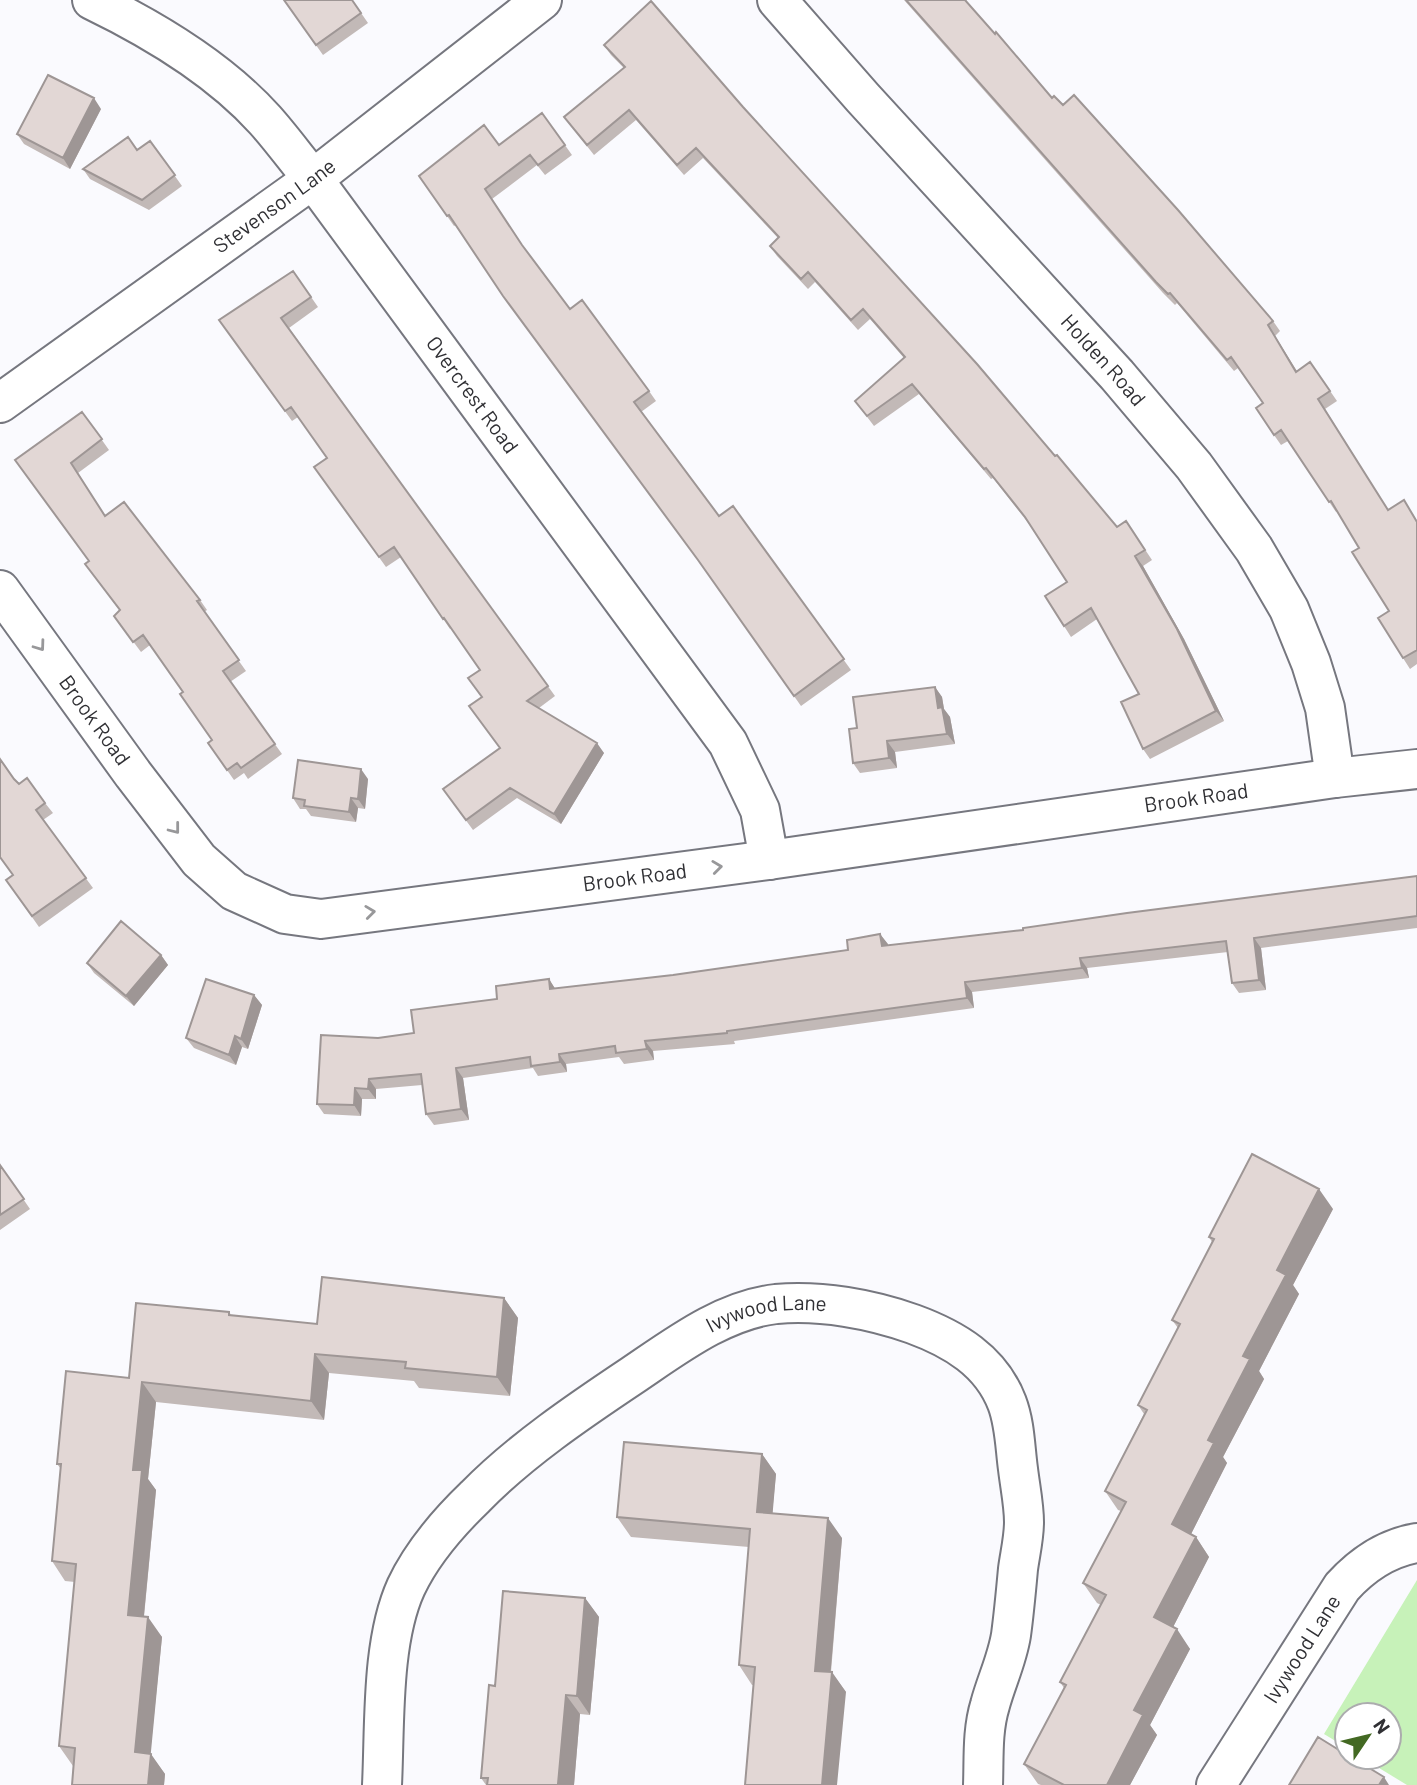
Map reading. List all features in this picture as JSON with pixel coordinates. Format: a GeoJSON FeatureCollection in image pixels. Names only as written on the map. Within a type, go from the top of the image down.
{"type":"FeatureCollection","features":[{"type":"Feature","properties":{"kind":"street","name":"Overcrest Road"},"geometry":{"type":"LineString","coordinates":[[92,0],[125,16],[209,69],[264,119],[313,179],[729,743],[760,810],[769,860]]}},
{"type":"Feature","properties":{"kind":"street","name":"Stevenson Lane"},"geometry":{"type":"LineString","coordinates":[[0,403],[313,179],[542,0]]}},
{"type":"Feature","properties":{"kind":"street","name":"Holden Road"},"geometry":{"type":"LineString","coordinates":[[777,0],[863,98],[1117,375],[1194,466],[1254,549],[1289,609],[1311,663],[1325,708],[1335,778]]}},
{"type":"Feature","properties":{"kind":"street","name":"Brook Road"},"geometry":{"type":"LineString","coordinates":[[0,590],[133,774],[199,860],[234,891],[285,914],[321,919],[769,860],[1335,778],[1417,769]]}},
{"type":"Feature","properties":{"kind":"street","name":"Ivywood Lane"},"geometry":{"type":"LineString","coordinates":[[382,1785],[386,1682],[394,1622],[407,1587],[436,1539],[476,1496],[510,1466],[610,1391],[680,1343],[721,1321],[775,1304],[830,1305],[888,1315],[944,1335],[978,1360],[995,1381],[1006,1402],[1013,1426],[1024,1522],[1010,1636],[985,1732],[984,1785]]}},
{"type":"Feature","properties":{"kind":"street","name":"Ivywood Lane"},"geometry":{"type":"LineString","coordinates":[[1216,1785],[1342,1587],[1358,1570],[1382,1555],[1417,1543]]}},
{"type":"Feature","properties":{"kind":"green space"},"geometry":{"type":"Polygon","coordinates":[[[1417,1580],[1417,1785],[1407,1785],[1384,1771],[1403,1771],[1403,1701],[1344,1701],[1417,1580]]]}},
{"type":"Feature","properties":{"kind":"green space"},"geometry":{"type":"Polygon","coordinates":[[[1333,1719],[1333,1739],[1324,1734],[1333,1719]]]}},
{"type":"Feature","properties":{"kind":"building"},"geometry":{"type":"Polygon","coordinates":[[[284,0],[352,0],[361,13],[316,45],[284,0]]]}},
{"type":"Feature","properties":{"kind":"building"},"geometry":{"type":"Polygon","coordinates":[[[906,0],[965,0],[1052,98],[1054,96],[1063,105],[1074,95],[1273,321],[1268,325],[1296,372],[1310,362],[1330,391],[1318,399],[1388,510],[1404,500],[1417,522],[1417,650],[1403,658],[1378,618],[1389,611],[1352,552],[1359,548],[1331,501],[1329,502],[1281,430],[1274,435],[1256,408],[1263,403],[1231,357],[1227,360],[906,0]]]}},
{"type":"Feature","properties":{"kind":"building"},"geometry":{"type":"Polygon","coordinates":[[[651,1],[743,107],[977,364],[1117,527],[1126,521],[1145,550],[1135,556],[1177,629],[1216,711],[1143,749],[1121,702],[1139,694],[1091,608],[1064,626],[1045,596],[1067,582],[1025,517],[986,468],[984,469],[912,384],[867,416],[855,401],[905,357],[863,309],[851,320],[808,272],[801,279],[770,246],[779,237],[696,148],[677,165],[629,110],[587,145],[564,117],[625,67],[604,45],[651,1]]]}},
{"type":"Feature","properties":{"kind":"building"},"geometry":{"type":"Polygon","coordinates":[[[48,75],[94,98],[63,158],[17,134],[48,75]]]}},
{"type":"Feature","properties":{"kind":"building"},"geometry":{"type":"Polygon","coordinates":[[[542,113],[565,145],[538,165],[530,155],[485,189],[522,245],[570,309],[582,300],[649,391],[634,402],[719,516],[733,506],[844,659],[794,696],[419,176],[484,125],[499,145],[542,113]]]}},
{"type":"Feature","properties":{"kind":"building"},"geometry":{"type":"Polygon","coordinates":[[[128,137],[137,150],[150,141],[175,175],[142,200],[83,169],[128,137]]]}},
{"type":"Feature","properties":{"kind":"building"},"geometry":{"type":"Polygon","coordinates":[[[293,271],[311,297],[281,318],[548,686],[527,701],[597,743],[554,814],[510,788],[466,820],[443,789],[500,748],[469,706],[482,697],[468,678],[480,670],[394,547],[379,557],[314,467],[327,458],[291,407],[285,411],[219,320],[293,271]]]}},
{"type":"Feature","properties":{"kind":"building"},"geometry":{"type":"Polygon","coordinates":[[[82,412],[102,439],[71,463],[105,516],[124,502],[200,600],[197,601],[239,660],[223,671],[275,744],[241,768],[237,763],[227,770],[208,743],[212,740],[180,694],[183,692],[143,635],[133,642],[114,616],[120,610],[85,564],[89,561],[15,460],[82,412]]]}},
{"type":"Feature","properties":{"kind":"building"},"geometry":{"type":"Polygon","coordinates":[[[935,687],[938,708],[942,707],[947,734],[887,741],[889,758],[853,763],[849,729],[857,728],[853,697],[935,687]]]}},
{"type":"Feature","properties":{"kind":"building"},"geometry":{"type":"Polygon","coordinates":[[[0,759],[19,784],[27,778],[45,803],[36,810],[86,878],[32,916],[6,880],[13,875],[0,857],[0,759]]]}},
{"type":"Feature","properties":{"kind":"building"},"geometry":{"type":"Polygon","coordinates":[[[298,760],[361,769],[358,799],[351,798],[349,812],[304,806],[305,800],[293,798],[298,760]]]}},
{"type":"Feature","properties":{"kind":"building"},"geometry":{"type":"Polygon","coordinates":[[[1417,876],[1417,916],[1254,938],[1259,980],[1232,983],[1226,941],[1080,958],[1082,968],[965,982],[967,998],[727,1033],[645,1041],[647,1049],[616,1053],[615,1046],[559,1054],[560,1062],[531,1066],[530,1057],[456,1068],[461,1109],[426,1114],[421,1074],[369,1079],[368,1089],[355,1088],[354,1105],[317,1104],[321,1035],[378,1038],[414,1033],[411,1010],[497,999],[496,986],[549,979],[550,989],[673,975],[848,950],[847,940],[880,934],[882,946],[1023,930],[1127,913],[1417,876]]]}},
{"type":"Feature","properties":{"kind":"building"},"geometry":{"type":"Polygon","coordinates":[[[121,921],[161,955],[126,996],[87,963],[121,921]]]}},
{"type":"Feature","properties":{"kind":"building"},"geometry":{"type":"Polygon","coordinates":[[[206,979],[254,995],[241,1039],[235,1036],[229,1055],[186,1038],[206,979]]]}},
{"type":"Feature","properties":{"kind":"building"},"geometry":{"type":"Polygon","coordinates":[[[1252,1154],[1319,1189],[1277,1270],[1286,1275],[1243,1356],[1250,1359],[1208,1440],[1214,1443],[1172,1524],[1196,1537],[1154,1617],[1177,1629],[1134,1710],[1143,1715],[1107,1785],[1064,1785],[1024,1764],[1066,1685],[1060,1682],[1106,1595],[1083,1583],[1126,1502],[1105,1491],[1147,1410],[1138,1405],[1180,1324],[1172,1320],[1214,1239],[1209,1237],[1252,1154]]]}},
{"type":"Feature","properties":{"kind":"building"},"geometry":{"type":"Polygon","coordinates":[[[0,1165],[24,1199],[0,1215],[0,1165]]]}},
{"type":"Feature","properties":{"kind":"building"},"geometry":{"type":"Polygon","coordinates":[[[322,1277],[504,1298],[497,1377],[405,1368],[406,1362],[315,1354],[311,1401],[142,1382],[133,1470],[142,1470],[128,1615],[148,1617],[135,1752],[151,1754],[148,1785],[72,1785],[75,1748],[59,1746],[76,1564],[52,1561],[61,1464],[57,1464],[66,1371],[129,1378],[136,1303],[317,1324],[322,1277]]]}},
{"type":"Feature","properties":{"kind":"building"},"geometry":{"type":"Polygon","coordinates":[[[624,1442],[762,1454],[757,1512],[828,1518],[815,1671],[832,1672],[822,1785],[745,1785],[755,1667],[739,1665],[750,1529],[617,1517],[624,1442]]]}},
{"type":"Feature","properties":{"kind":"building"},"geometry":{"type":"Polygon","coordinates":[[[503,1591],[585,1598],[577,1696],[566,1695],[558,1784],[566,1785],[487,1785],[488,1778],[481,1778],[489,1685],[495,1686],[503,1591]]]}},
{"type":"Feature","properties":{"kind":"building"},"geometry":{"type":"Polygon","coordinates":[[[1318,1737],[1333,1746],[1333,1771],[1374,1771],[1384,1777],[1379,1785],[1289,1785],[1318,1737]]]}}]}
